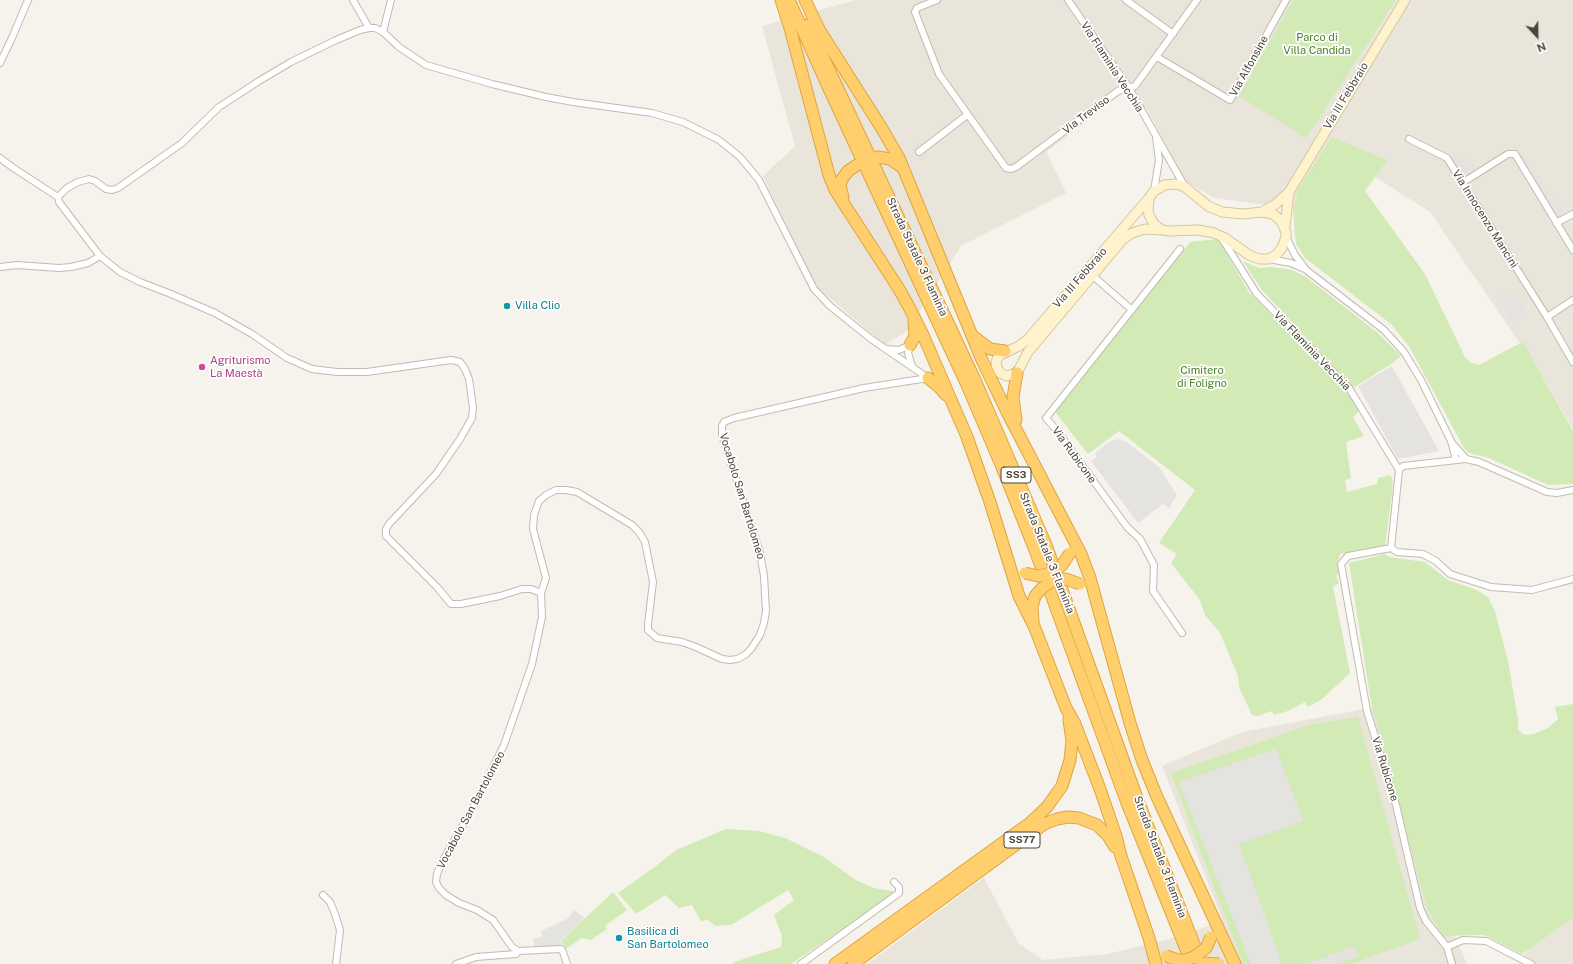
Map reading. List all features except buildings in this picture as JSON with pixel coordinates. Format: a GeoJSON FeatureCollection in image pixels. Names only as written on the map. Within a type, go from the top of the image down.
{"type":"FeatureCollection","features":[{"type":"Feature","properties":{"kind":"highway"},"geometry":{"type":"LineString","coordinates":[[781,0],[790,28],[824,160],[833,186],[899,289],[923,335],[954,404],[990,502],[1019,596],[1034,626],[1066,708],[1075,724],[1100,789],[1149,938],[1156,964]]}},
{"type":"Feature","properties":{"kind":"highway","name":"Strada Statale 3 Flaminia"},"geometry":{"type":"LineString","coordinates":[[789,0],[967,385],[1002,467],[1036,550],[1128,803],[1192,964]]}},
{"type":"Feature","properties":{"kind":"highway","name":"Strada Statale 3 Flaminia"},"geometry":{"type":"LineString","coordinates":[[798,0],[838,90],[975,380],[1046,545],[1137,798],[1201,964]]}},
{"type":"Feature","properties":{"kind":"highway"},"geometry":{"type":"LineString","coordinates":[[805,0],[820,31],[897,154],[972,334],[1004,406],[1074,539],[1086,566],[1130,723],[1142,760],[1157,797],[1235,964]]}},
{"type":"Feature","properties":{"kind":"highway"},"geometry":{"type":"LineString","coordinates":[[878,157],[890,159],[903,169]]}},
{"type":"Feature","properties":{"kind":"highway"},"geometry":{"type":"LineString","coordinates":[[845,206],[840,183],[846,173],[856,165]]}},
{"type":"Feature","properties":{"kind":"highway"},"geometry":{"type":"LineString","coordinates":[[910,309],[915,333],[914,339],[910,345]]}},
{"type":"Feature","properties":{"kind":"highway"},"geometry":{"type":"LineString","coordinates":[[972,334],[986,346],[995,350],[1005,351]]}},
{"type":"Feature","properties":{"kind":"highway"},"geometry":{"type":"LineString","coordinates":[[1017,373],[1013,396],[1013,406],[1020,436]]}},
{"type":"Feature","properties":{"kind":"highway"},"geometry":{"type":"LineString","coordinates":[[928,378],[939,387],[954,404]]}},
{"type":"Feature","properties":{"kind":"highway"},"geometry":{"type":"LineString","coordinates":[[1009,562],[1024,573],[1038,576],[1048,574],[1062,565],[1070,553],[1074,539]]}},
{"type":"Feature","properties":{"kind":"highway"},"geometry":{"type":"LineString","coordinates":[[1034,626],[1031,614],[1035,596],[1042,588],[1052,581],[1066,579],[1080,584],[1095,596]]}},
{"type":"Feature","properties":{"kind":"highway","name":"SS77"},"geometry":{"type":"LineString","coordinates":[[835,964],[1030,823],[1047,807],[1062,786],[1070,760],[1072,741],[1066,708]]}},
{"type":"Feature","properties":{"kind":"highway","name":"SS77"},"geometry":{"type":"LineString","coordinates":[[853,964],[1044,824],[1068,817],[1079,818],[1097,824],[1108,836],[1121,856]]}},
{"type":"Feature","properties":{"kind":"highway"},"geometry":{"type":"LineString","coordinates":[[1149,938],[1159,952],[1166,956],[1178,960],[1185,960],[1194,957],[1206,948],[1212,937],[1210,909]]}},
{"type":"Feature","properties":{"kind":"highway"},"geometry":{"type":"LineString","coordinates":[[1201,964],[1219,964]]}},
{"type":"Feature","properties":{"kind":"main road","name":"Via III Febbraio"},"geometry":{"type":"LineString","coordinates":[[1289,192],[1405,0]]}},
{"type":"Feature","properties":{"kind":"main road"},"geometry":{"type":"LineString","coordinates":[[1152,195],[1164,185],[1176,184],[1185,187]]}},
{"type":"Feature","properties":{"kind":"main road","name":"Via Flaminia Vecchia"},"geometry":{"type":"LineString","coordinates":[[1185,187],[1208,206],[1222,212],[1244,214],[1262,212],[1277,217],[1285,226]]}},
{"type":"Feature","properties":{"kind":"main road"},"geometry":{"type":"LineString","coordinates":[[1262,212],[1276,204],[1289,192]]}},
{"type":"Feature","properties":{"kind":"main road"},"geometry":{"type":"LineString","coordinates":[[1005,351],[997,358],[997,368],[1000,373],[1006,376],[1017,373],[1027,353],[1126,236],[1145,229],[1170,231],[1198,230],[1220,236],[1254,258],[1259,260],[1269,259],[1279,252],[1285,243],[1285,226],[1289,192]]}},
{"type":"Feature","properties":{"kind":"main road","name":"Via III Febbraio"},"geometry":{"type":"LineString","coordinates":[[1005,351],[1019,346],[1028,339],[1152,195]]}},
{"type":"Feature","properties":{"kind":"main road","name":"Via Flaminia Vecchia"},"geometry":{"type":"LineString","coordinates":[[1152,195],[1149,215],[1154,224],[1162,230]]}},
{"type":"Feature","properties":{"kind":"street"},"geometry":{"type":"LineString","coordinates":[[0,63],[28,0]]}},
{"type":"Feature","properties":{"kind":"street"},"geometry":{"type":"LineString","coordinates":[[353,0],[369,28]]}},
{"type":"Feature","properties":{"kind":"street"},"geometry":{"type":"LineString","coordinates":[[383,32],[391,0]]}},
{"type":"Feature","properties":{"kind":"street","name":"Via Treviso"},"geometry":{"type":"LineString","coordinates":[[914,0],[917,8],[915,12],[939,74],[1006,168],[1011,169],[1016,167],[1118,91],[1135,86],[1197,0]]}},
{"type":"Feature","properties":{"kind":"street"},"geometry":{"type":"LineString","coordinates":[[917,8],[937,0]]}},
{"type":"Feature","properties":{"kind":"street","name":"Via Flaminia Vecchia"},"geometry":{"type":"LineString","coordinates":[[1068,0],[1129,88],[1174,170],[1185,187]]}},
{"type":"Feature","properties":{"kind":"street"},"geometry":{"type":"LineString","coordinates":[[1126,0],[1173,34]]}},
{"type":"Feature","properties":{"kind":"street","name":"Via Alfonsine"},"geometry":{"type":"LineString","coordinates":[[1157,57],[1230,100],[1286,0]]}},
{"type":"Feature","properties":{"kind":"street"},"geometry":{"type":"LineString","coordinates":[[58,197],[72,185],[85,180],[93,180],[109,190],[118,188],[182,143],[222,105],[291,62],[354,32],[375,28],[383,32],[399,47],[426,65],[492,84],[546,97],[652,113],[668,117],[694,127],[719,140],[740,156],[759,180],[814,289],[830,306],[884,349],[928,378]]}},
{"type":"Feature","properties":{"kind":"street"},"geometry":{"type":"LineString","coordinates":[[919,152],[967,115]]}},
{"type":"Feature","properties":{"kind":"street","name":"Via Flaminia Vecchia"},"geometry":{"type":"LineString","coordinates":[[1152,195],[1159,160],[1155,134]]}},
{"type":"Feature","properties":{"kind":"street","name":"Via Innocenzo Mancini"},"geometry":{"type":"LineString","coordinates":[[1409,139],[1447,158],[1547,317],[1573,362]]}},
{"type":"Feature","properties":{"kind":"street"},"geometry":{"type":"LineString","coordinates":[[1462,183],[1508,154],[1515,154],[1573,250]]}},
{"type":"Feature","properties":{"kind":"street"},"geometry":{"type":"LineString","coordinates":[[0,158],[12,168],[58,197],[60,204],[100,256],[120,272],[214,313],[252,334],[288,358],[312,369],[337,372],[367,372],[451,360],[461,363],[465,368],[468,379],[473,408],[472,418],[460,439],[436,474],[389,524],[386,529],[386,536],[437,587],[451,604],[461,604],[500,596],[522,589],[531,589],[541,593]]}},
{"type":"Feature","properties":{"kind":"street"},"geometry":{"type":"LineString","coordinates":[[1556,223],[1573,214]]}},
{"type":"Feature","properties":{"kind":"street","name":"Via Flaminia Vecchia"},"geometry":{"type":"LineString","coordinates":[[1220,236],[1257,294],[1349,388],[1399,470]]}},
{"type":"Feature","properties":{"kind":"street"},"geometry":{"type":"LineString","coordinates":[[1286,237],[1295,255],[1305,268],[1384,330],[1404,352],[1421,380],[1451,442],[1456,460]]}},
{"type":"Feature","properties":{"kind":"street","name":"Via Rubicone"},"geometry":{"type":"LineString","coordinates":[[1180,249],[1046,418],[1058,432],[1127,528],[1140,539],[1154,565],[1153,591],[1182,633]]}},
{"type":"Feature","properties":{"kind":"street"},"geometry":{"type":"LineString","coordinates":[[0,267],[71,267],[88,263],[100,256]]}},
{"type":"Feature","properties":{"kind":"street"},"geometry":{"type":"LineString","coordinates":[[1269,259],[1291,263],[1305,268]]}},
{"type":"Feature","properties":{"kind":"street"},"geometry":{"type":"LineString","coordinates":[[1093,276],[1132,310]]}},
{"type":"Feature","properties":{"kind":"street"},"geometry":{"type":"LineString","coordinates":[[1547,317],[1573,300]]}},
{"type":"Feature","properties":{"kind":"street"},"geometry":{"type":"LineString","coordinates":[[884,349],[899,350],[910,345]]}},
{"type":"Feature","properties":{"kind":"street"},"geometry":{"type":"LineString","coordinates":[[910,345],[908,357],[914,368]]}},
{"type":"Feature","properties":{"kind":"street","name":"Vocabolo San Bartolomeo"},"geometry":{"type":"LineString","coordinates":[[518,951],[512,947],[493,920],[487,915],[446,895],[439,888],[436,882],[437,874],[442,862],[476,802],[504,745],[532,664],[542,617],[541,593],[546,581],[546,574],[534,533],[533,520],[535,510],[542,498],[552,492],[562,490],[577,492],[632,525],[639,532],[645,542],[653,582],[648,630],[657,638],[682,642],[722,659],[738,659],[751,649],[760,635],[764,623],[766,612],[764,576],[760,553],[722,435],[722,426],[724,422],[734,418],[864,388],[928,378]]}},
{"type":"Feature","properties":{"kind":"street"},"geometry":{"type":"LineString","coordinates":[[1451,442],[1466,459]]}},
{"type":"Feature","properties":{"kind":"street"},"geometry":{"type":"LineString","coordinates":[[1573,490],[1557,493],[1547,492],[1479,462],[1466,459],[1403,466],[1399,470],[1390,548],[1397,552],[1423,554],[1436,561],[1450,574],[1490,587],[1532,590],[1573,579]]}},
{"type":"Feature","properties":{"kind":"street","name":"Via Rubicone"},"geometry":{"type":"LineString","coordinates":[[1390,548],[1348,556],[1341,564],[1367,711],[1396,805],[1420,908],[1426,921],[1447,947],[1452,964]]}},
{"type":"Feature","properties":{"kind":"street"},"geometry":{"type":"LineString","coordinates":[[801,964],[899,893],[899,887],[894,882]]}},
{"type":"Feature","properties":{"kind":"street"},"geometry":{"type":"LineString","coordinates":[[323,895],[330,902],[340,930],[336,964]]}},
{"type":"Feature","properties":{"kind":"street"},"geometry":{"type":"LineString","coordinates":[[1447,947],[1463,940],[1486,941],[1531,964]]}},
{"type":"Feature","properties":{"kind":"street"},"geometry":{"type":"LineString","coordinates":[[456,964],[476,957],[496,954],[516,954],[518,951],[557,949],[563,952],[567,964]]}},
{"type":"Feature","properties":{"kind":"shaded area"},"geometry":{"type":"Polygon","coordinates":[[[856,0],[1573,0],[1573,429],[1543,377],[1430,212],[1342,156],[1307,211],[1215,198],[1185,181],[1147,109],[1123,93],[1046,152],[1066,193],[961,246],[907,331],[885,345],[812,283],[763,176],[795,146],[762,26],[856,0]]]}},
{"type":"Feature","properties":{"kind":"shaded area"},"geometry":{"type":"Polygon","coordinates":[[[1287,0],[1292,0],[1262,52],[1258,50],[1287,0]]]}},
{"type":"Feature","properties":{"kind":"shaded area"},"geometry":{"type":"Polygon","coordinates":[[[923,140],[930,149],[926,152],[927,155],[921,160],[912,147],[923,140]]]}},
{"type":"Feature","properties":{"kind":"shaded area"},"geometry":{"type":"Polygon","coordinates":[[[1454,154],[1479,167],[1463,176],[1452,158],[1454,154]]]}},
{"type":"Feature","properties":{"kind":"shaded area"},"geometry":{"type":"Polygon","coordinates":[[[1517,154],[1523,154],[1551,199],[1557,202],[1566,215],[1558,219],[1517,154]]]}},
{"type":"Feature","properties":{"kind":"shaded area"},"geometry":{"type":"Polygon","coordinates":[[[1512,289],[1528,314],[1518,320],[1511,321],[1496,300],[1512,289]]]}},
{"type":"Feature","properties":{"kind":"shaded area"},"geometry":{"type":"Polygon","coordinates":[[[1392,366],[1439,451],[1398,459],[1358,386],[1392,366]]]}},
{"type":"Feature","properties":{"kind":"shaded area"},"geometry":{"type":"Polygon","coordinates":[[[1118,439],[1125,441],[1159,467],[1177,495],[1169,508],[1163,504],[1138,523],[1091,461],[1097,457],[1095,453],[1111,441],[1118,439]]]}},
{"type":"Feature","properties":{"kind":"shaded area"},"geometry":{"type":"Polygon","coordinates":[[[1380,706],[1447,917],[1467,964],[867,964],[984,878],[1019,944],[1043,960],[1107,954],[1166,940],[1223,921],[1162,766],[1242,732],[1380,706]]]}},
{"type":"Feature","properties":{"kind":"shaded area"},"geometry":{"type":"Polygon","coordinates":[[[1276,749],[1303,821],[1239,844],[1282,964],[1251,964],[1179,782],[1276,749]]]}},
{"type":"Feature","properties":{"kind":"shaded area"},"geometry":{"type":"Polygon","coordinates":[[[574,910],[585,918],[560,941],[565,949],[537,953],[533,939],[542,937],[541,931],[567,919],[574,910]]]}},
{"type":"Feature","properties":{"kind":"shaded area"},"geometry":{"type":"Polygon","coordinates":[[[1573,918],[1573,964],[1521,964],[1527,950],[1573,918]]]}},
{"type":"Feature","properties":{"kind":"shaded area"},"geometry":{"type":"Polygon","coordinates":[[[1355,946],[1358,957],[1337,964],[1306,964],[1355,946]]]}},
{"type":"Feature","properties":{"kind":"green space","name":"Parco di Villa Candida"},"geometry":{"type":"Polygon","coordinates":[[[1293,0],[1396,0],[1306,138],[1239,96],[1293,0]]]}},
{"type":"Feature","properties":{"kind":"green space"},"geometry":{"type":"Polygon","coordinates":[[[1332,137],[1387,160],[1365,191],[1425,274],[1465,357],[1471,363],[1479,365],[1523,342],[1573,431],[1573,484],[1548,485],[1489,458],[1469,453],[1464,448],[1410,348],[1391,324],[1305,258],[1296,244],[1293,211],[1298,190],[1332,137]]]}},
{"type":"Feature","properties":{"kind":"green space","name":"Cimitero di Foligno"},"geometry":{"type":"Polygon","coordinates":[[[1218,239],[1249,292],[1352,398],[1360,410],[1353,417],[1364,436],[1346,442],[1351,478],[1345,480],[1347,492],[1377,484],[1378,478],[1391,475],[1393,484],[1385,547],[1340,554],[1337,564],[1340,574],[1336,576],[1339,583],[1333,587],[1350,673],[1322,699],[1308,707],[1305,702],[1288,711],[1274,715],[1272,711],[1258,716],[1252,715],[1239,687],[1238,676],[1220,633],[1205,615],[1200,600],[1171,563],[1177,554],[1159,543],[1195,490],[1119,431],[1088,454],[1055,412],[1190,242],[1218,239]]]}},
{"type":"Feature","properties":{"kind":"green space"},"geometry":{"type":"Polygon","coordinates":[[[1243,261],[1259,268],[1271,267],[1292,270],[1306,277],[1378,333],[1401,356],[1353,388],[1261,289],[1243,261]]]}},
{"type":"Feature","properties":{"kind":"green space"},"geometry":{"type":"Polygon","coordinates":[[[1385,554],[1389,557],[1425,562],[1448,580],[1477,590],[1488,597],[1495,611],[1508,661],[1518,719],[1518,730],[1525,735],[1534,734],[1548,728],[1558,719],[1555,707],[1573,704],[1573,918],[1522,954],[1484,935],[1443,936],[1427,908],[1371,702],[1349,563],[1385,554]]]}},
{"type":"Feature","properties":{"kind":"green space"},"geometry":{"type":"Polygon","coordinates":[[[1358,717],[1420,939],[1351,964],[1243,964],[1171,773],[1309,725],[1358,717]]]}},
{"type":"Feature","properties":{"kind":"green space"},"geometry":{"type":"Polygon","coordinates":[[[726,829],[759,831],[785,838],[822,856],[856,880],[874,888],[898,892],[791,964],[732,964],[734,962],[781,947],[782,936],[774,915],[794,900],[788,890],[731,925],[715,926],[708,920],[701,921],[692,905],[679,908],[665,895],[636,914],[618,893],[676,850],[726,829]]]}},
{"type":"Feature","properties":{"kind":"green space"},"geometry":{"type":"Polygon","coordinates":[[[613,892],[627,910],[605,926],[607,929],[591,940],[582,938],[566,949],[561,941],[613,892]]]}},
{"type":"Feature","properties":{"kind":"place","name":"Villa Clio"},"geometry":{"type":"Point","coordinates":[507,306]}},
{"type":"Feature","properties":{"kind":"place","name":"Agriturismo La Maestà"},"geometry":{"type":"Point","coordinates":[202,367]}},
{"type":"Feature","properties":{"kind":"place","name":"Basilica di San Bartolomeo"},"geometry":{"type":"Point","coordinates":[619,938]}}]}
